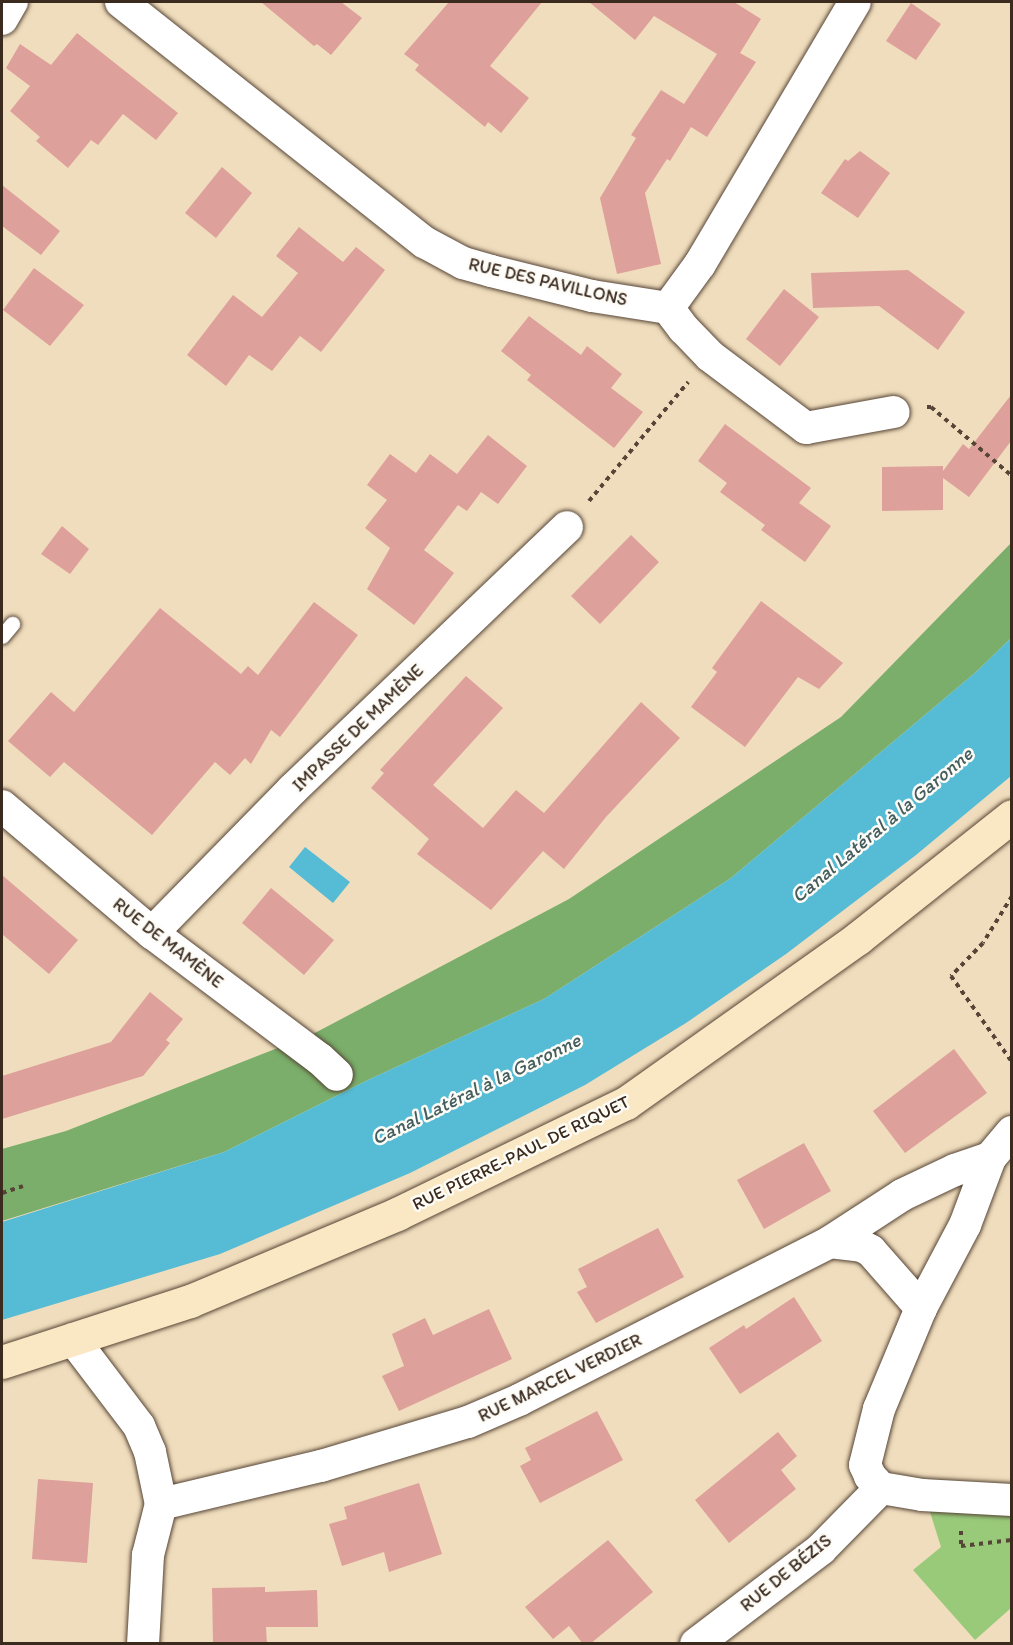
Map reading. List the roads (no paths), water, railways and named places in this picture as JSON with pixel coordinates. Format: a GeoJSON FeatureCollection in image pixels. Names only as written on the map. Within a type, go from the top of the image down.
{"type":"FeatureCollection","features":[{"type":"Feature","properties":{"kind":"street"},"geometry":{"type":"LineString","coordinates":[[2,19],[12,2]]}},
{"type":"Feature","properties":{"kind":"street","name":"RUE DES PAVILLONS"},"geometry":{"type":"LineString","coordinates":[[121,2],[424,242],[463,263],[491,271],[592,296],[668,308]]}},
{"type":"Feature","properties":{"kind":"street"},"geometry":{"type":"LineString","coordinates":[[855,2],[700,264],[668,308],[710,356],[806,428],[894,412]]}},
{"type":"Feature","properties":{"kind":"street","name":"IMPASSE DE MAMÈNE"},"geometry":{"type":"LineString","coordinates":[[152,933],[293,789],[567,526]]}},
{"type":"Feature","properties":{"kind":"street","name":"RUE DE MAMÈNE"},"geometry":{"type":"LineString","coordinates":[[2,806],[152,933],[320,1059],[337,1075]]}},
{"type":"Feature","properties":{"kind":"street","name":"RUE PIERRE-PAUL DE RIQUET"},"geometry":{"type":"LineString","coordinates":[[2,1362],[190,1301],[397,1214],[626,1103],[858,938],[1011,816]]}},
{"type":"Feature","properties":{"kind":"street"},"geometry":{"type":"LineString","coordinates":[[1011,1132],[990,1158],[965,1225],[921,1308],[879,1409],[865,1464],[870,1476],[880,1488],[922,1496],[1011,1500]]}},
{"type":"Feature","properties":{"kind":"street","name":"RUE MARCEL VERDIER"},"geometry":{"type":"LineString","coordinates":[[161,1504],[321,1466],[468,1422],[519,1400],[830,1242],[902,1195],[990,1158]]}},
{"type":"Feature","properties":{"kind":"street"},"geometry":{"type":"LineString","coordinates":[[830,1242],[862,1246],[871,1251],[921,1308]]}},
{"type":"Feature","properties":{"kind":"street"},"geometry":{"type":"LineString","coordinates":[[73,1339],[139,1426],[150,1452],[161,1504],[148,1555],[143,1644]]}},
{"type":"Feature","properties":{"kind":"street","name":"RUE DE BÉZIS"},"geometry":{"type":"LineString","coordinates":[[696,1644],[821,1549],[880,1488]]}},
{"type":"Feature","properties":{"kind":"water","name":"Canal Latéral à la Garonne"},"geometry":{"type":"Polygon","coordinates":[[[1011,638],[1011,776],[916,855],[786,954],[686,1023],[585,1085],[410,1173],[220,1254],[2,1320],[2,1222],[224,1152],[370,1079],[544,999],[731,878],[976,672],[1011,638]]]}},
{"type":"Feature","properties":{"kind":"water"},"geometry":{"type":"Polygon","coordinates":[[[305,847],[350,882],[333,903],[289,867],[305,847]]]}}]}
